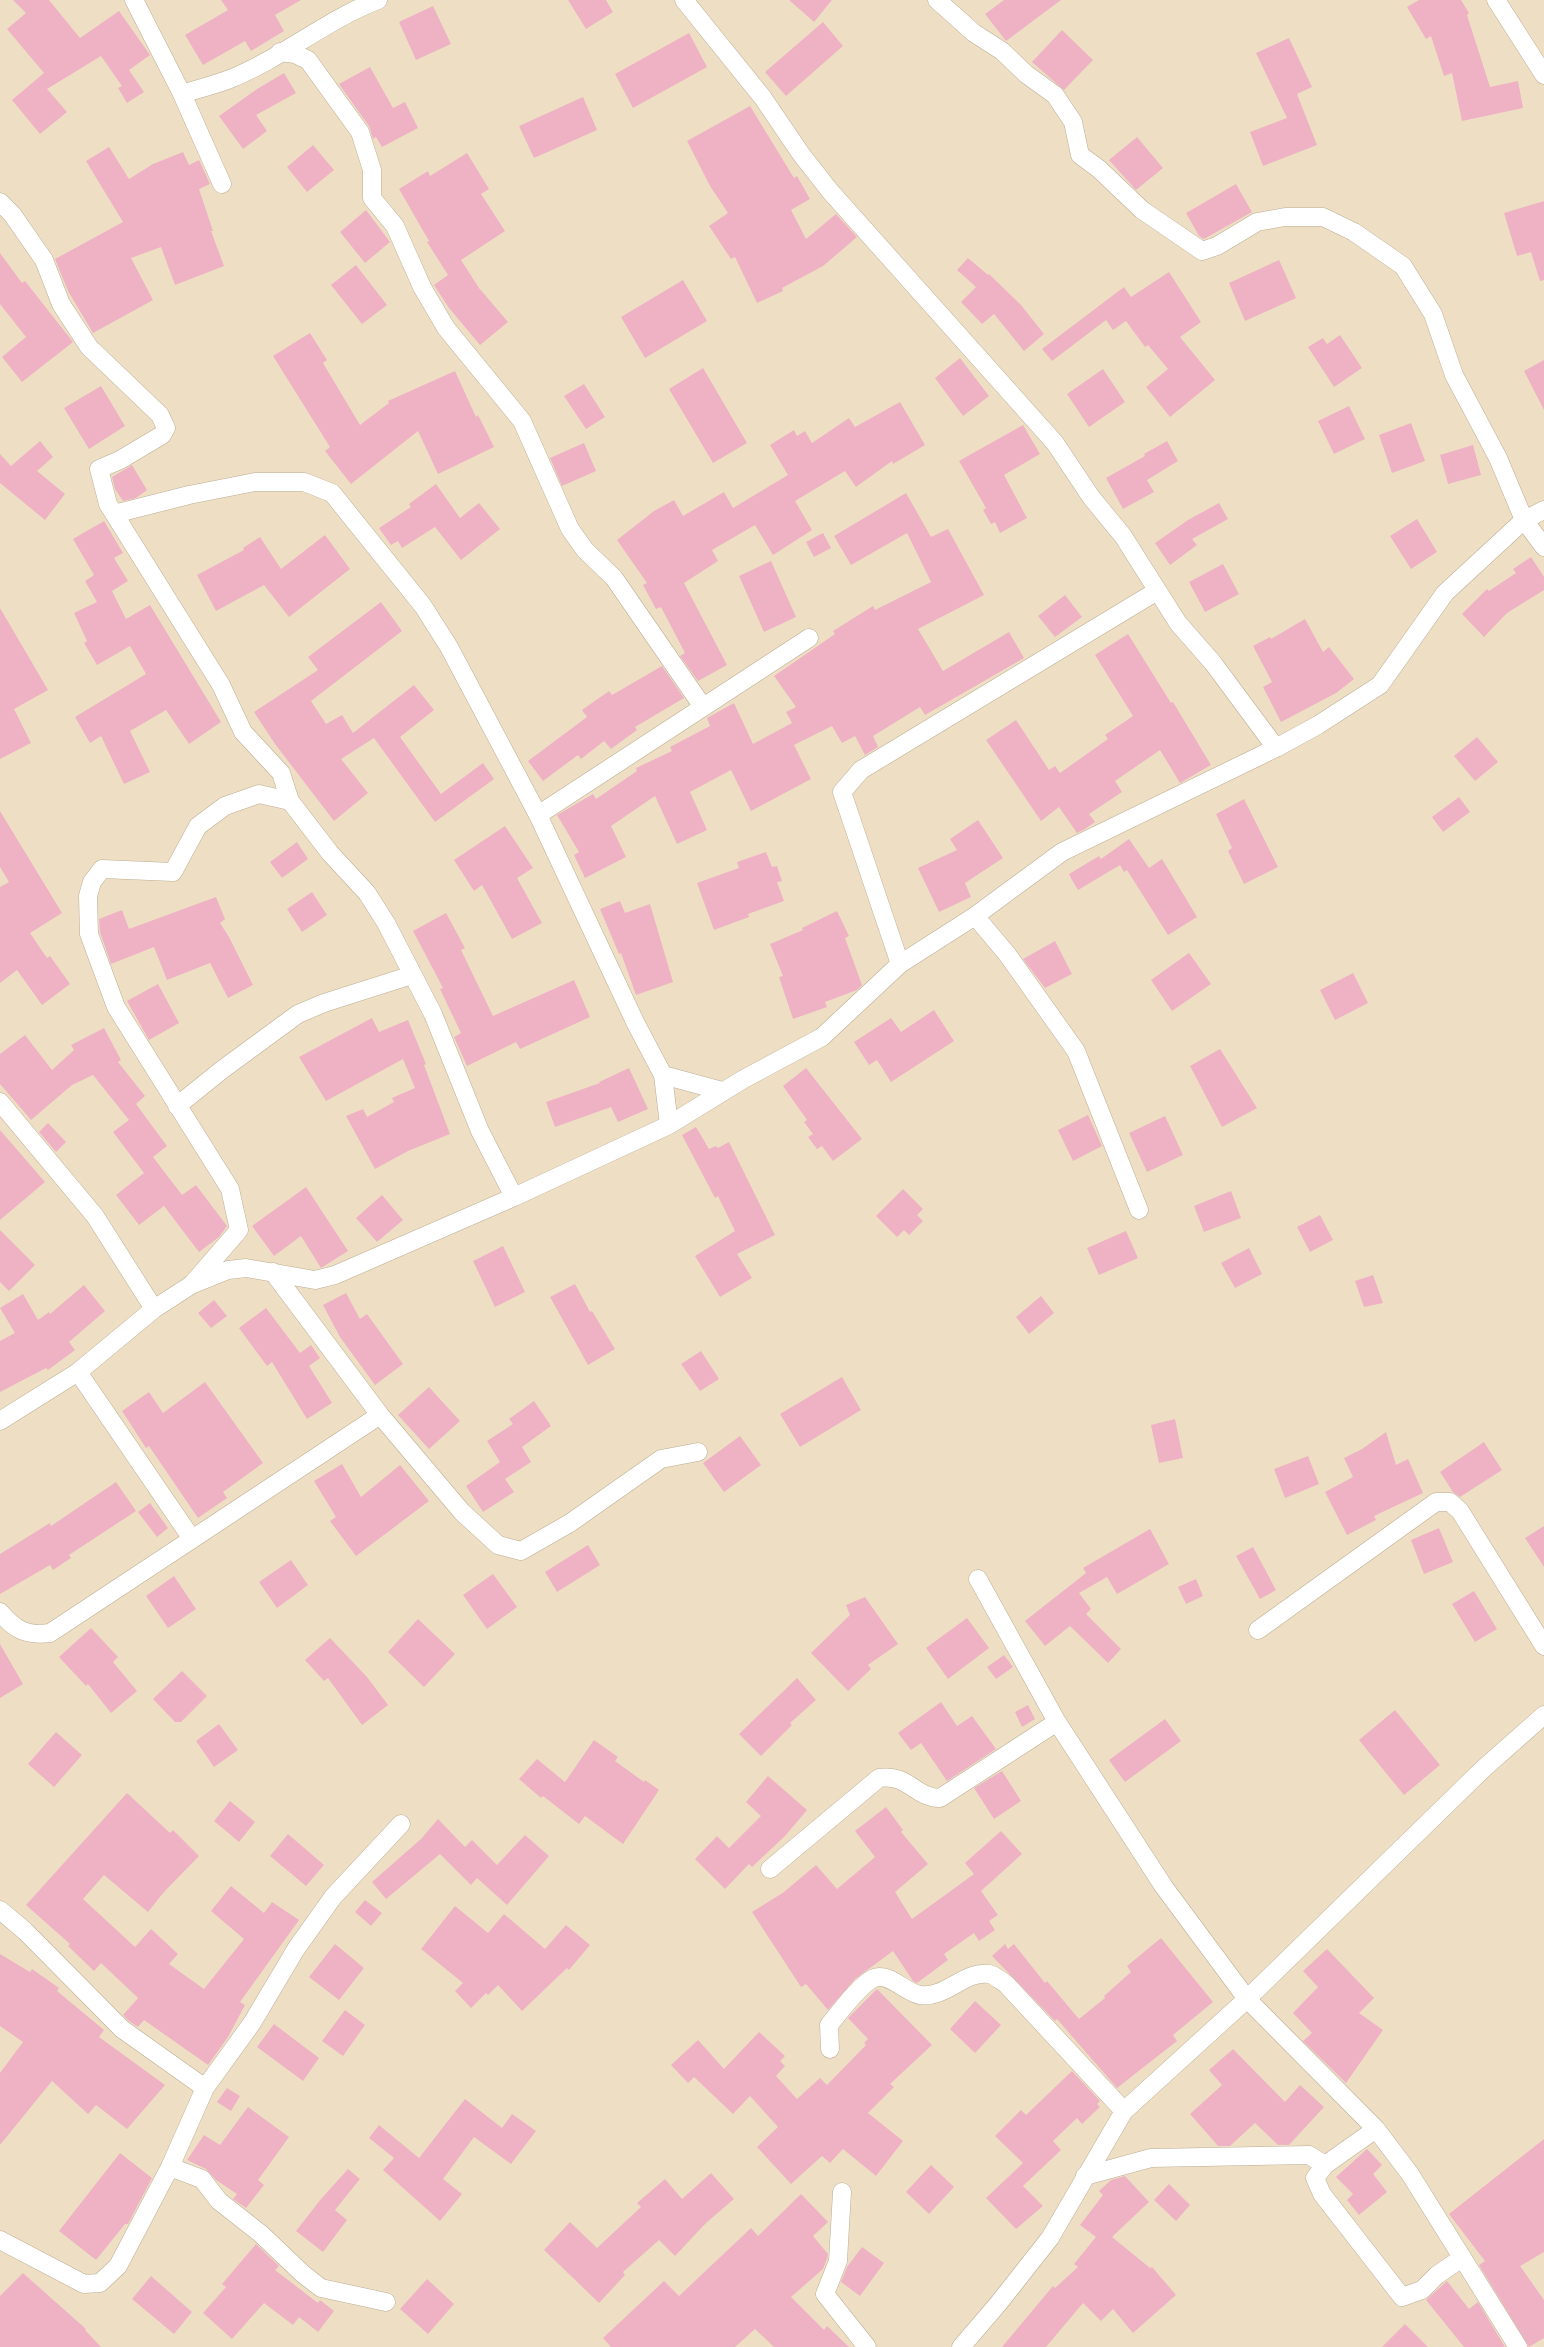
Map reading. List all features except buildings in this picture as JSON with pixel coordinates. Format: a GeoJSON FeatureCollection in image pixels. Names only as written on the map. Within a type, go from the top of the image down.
{"type":"FeatureCollection","features":[{"type":"Feature","properties":{"kind":"street"},"geometry":{"type":"LineString","coordinates":[[134,0],[182,94],[222,184]]}},
{"type":"Feature","properties":{"kind":"street"},"geometry":{"type":"LineString","coordinates":[[182,94],[230,79],[329,25],[348,11],[378,0]]}},
{"type":"Feature","properties":{"kind":"street"},"geometry":{"type":"LineString","coordinates":[[684,0],[763,98],[801,154],[830,191],[1054,443],[1091,497],[1123,536],[1178,622],[1213,663],[1276,748]]}},
{"type":"Feature","properties":{"kind":"street"},"geometry":{"type":"LineString","coordinates":[[937,0],[974,33],[1002,51],[1026,74],[1055,95],[1073,122],[1080,155],[1099,169],[1142,210],[1202,251],[1217,246],[1258,222],[1285,217],[1323,217],[1354,232],[1403,266],[1433,314],[1454,375],[1498,458],[1524,520],[1544,548]]}},
{"type":"Feature","properties":{"kind":"street"},"geometry":{"type":"LineString","coordinates":[[1496,0],[1544,75]]}},
{"type":"Feature","properties":{"kind":"street"},"geometry":{"type":"LineString","coordinates":[[280,52],[295,54],[308,60],[360,132],[372,170],[372,198],[395,226],[427,295],[446,328],[522,421],[570,529],[585,550],[614,578],[703,707]]}},
{"type":"Feature","properties":{"kind":"street"},"geometry":{"type":"LineString","coordinates":[[0,202],[12,214],[44,260],[61,304],[89,347],[160,415],[166,428],[162,435],[120,460],[99,469],[108,504],[221,685],[243,732],[280,773],[290,801],[330,853],[367,893],[386,923],[433,1014],[480,1131],[514,1197]]}},
{"type":"Feature","properties":{"kind":"street"},"geometry":{"type":"LineString","coordinates":[[114,514],[189,495],[255,482],[304,482],[332,493],[423,606],[449,647],[538,814],[636,1024],[663,1075],[669,1125]]}},
{"type":"Feature","properties":{"kind":"street"},"geometry":{"type":"LineString","coordinates":[[0,1421],[78,1372],[154,1309],[191,1285],[228,1270],[246,1268],[315,1280],[335,1275],[514,1197],[669,1125],[722,1091],[822,1037],[900,964],[975,916],[1062,852],[1276,748],[1380,685],[1445,593],[1524,520],[1544,510]]}},
{"type":"Feature","properties":{"kind":"street"},"geometry":{"type":"LineString","coordinates":[[900,964],[842,792],[861,770],[1157,591]]}},
{"type":"Feature","properties":{"kind":"street"},"geometry":{"type":"LineString","coordinates":[[538,814],[808,638]]}},
{"type":"Feature","properties":{"kind":"street"},"geometry":{"type":"LineString","coordinates":[[191,1285],[239,1230],[230,1189],[116,1008],[89,934],[88,896],[92,882],[102,868],[173,872],[198,826],[225,806],[259,794],[290,801]]}},
{"type":"Feature","properties":{"kind":"street"},"geometry":{"type":"LineString","coordinates":[[975,916],[1007,954],[1076,1051],[1139,1210]]}},
{"type":"Feature","properties":{"kind":"street"},"geometry":{"type":"LineString","coordinates":[[178,1106],[223,1069],[298,1014],[324,1003],[412,975]]}},
{"type":"Feature","properties":{"kind":"street"},"geometry":{"type":"LineString","coordinates":[[663,1075],[722,1091]]}},
{"type":"Feature","properties":{"kind":"street"},"geometry":{"type":"LineString","coordinates":[[0,1102],[95,1216],[154,1309]]}},
{"type":"Feature","properties":{"kind":"street"},"geometry":{"type":"LineString","coordinates":[[273,1272],[380,1415],[462,1512],[498,1545],[521,1551],[570,1523],[661,1459],[698,1452]]}},
{"type":"Feature","properties":{"kind":"street"},"geometry":{"type":"LineString","coordinates":[[78,1372],[192,1539]]}},
{"type":"Feature","properties":{"kind":"street"},"geometry":{"type":"LineString","coordinates":[[0,1612],[19,1631],[34,1635],[50,1633],[380,1415]]}},
{"type":"Feature","properties":{"kind":"street"},"geometry":{"type":"LineString","coordinates":[[1258,1630],[1436,1502],[1450,1502],[1460,1511],[1544,1646]]}},
{"type":"Feature","properties":{"kind":"street"},"geometry":{"type":"LineString","coordinates":[[978,1579],[1058,1722],[1164,1887],[1247,1999],[1376,2129],[1410,2174],[1518,2347]]}},
{"type":"Feature","properties":{"kind":"street"},"geometry":{"type":"LineString","coordinates":[[961,2347],[1050,2238],[1124,2111],[1247,1999],[1483,1769],[1544,1716]]}},
{"type":"Feature","properties":{"kind":"street"},"geometry":{"type":"LineString","coordinates":[[770,1869],[879,1778],[893,1776],[905,1781],[928,1798],[940,1798],[1058,1722]]}},
{"type":"Feature","properties":{"kind":"street"},"geometry":{"type":"LineString","coordinates":[[0,2240],[84,2284],[100,2282],[118,2266],[170,2167],[205,2088],[252,2022],[296,1949],[333,1897],[401,1824]]}},
{"type":"Feature","properties":{"kind":"street"},"geometry":{"type":"LineString","coordinates":[[0,1910],[25,1930],[122,2029],[205,2088]]}},
{"type":"Feature","properties":{"kind":"street"},"geometry":{"type":"LineString","coordinates":[[830,2050],[829,2025],[865,1985],[875,1978],[884,1978],[920,1995],[937,1993],[973,1976],[990,1974],[1006,1984],[1124,2111]]}},
{"type":"Feature","properties":{"kind":"street"},"geometry":{"type":"LineString","coordinates":[[1376,2129],[1325,2165],[1315,2178],[1322,2194],[1402,2297],[1422,2290],[1437,2274],[1462,2258]]}},
{"type":"Feature","properties":{"kind":"street"},"geometry":{"type":"LineString","coordinates":[[1085,2176],[1151,2158],[1309,2155],[1325,2165]]}},
{"type":"Feature","properties":{"kind":"street"},"geometry":{"type":"LineString","coordinates":[[170,2167],[202,2179],[219,2201],[261,2234],[303,2274],[321,2288],[386,2302]]}},
{"type":"Feature","properties":{"kind":"street"},"geometry":{"type":"LineString","coordinates":[[842,2192],[838,2261],[825,2294],[867,2347]]}}]}
